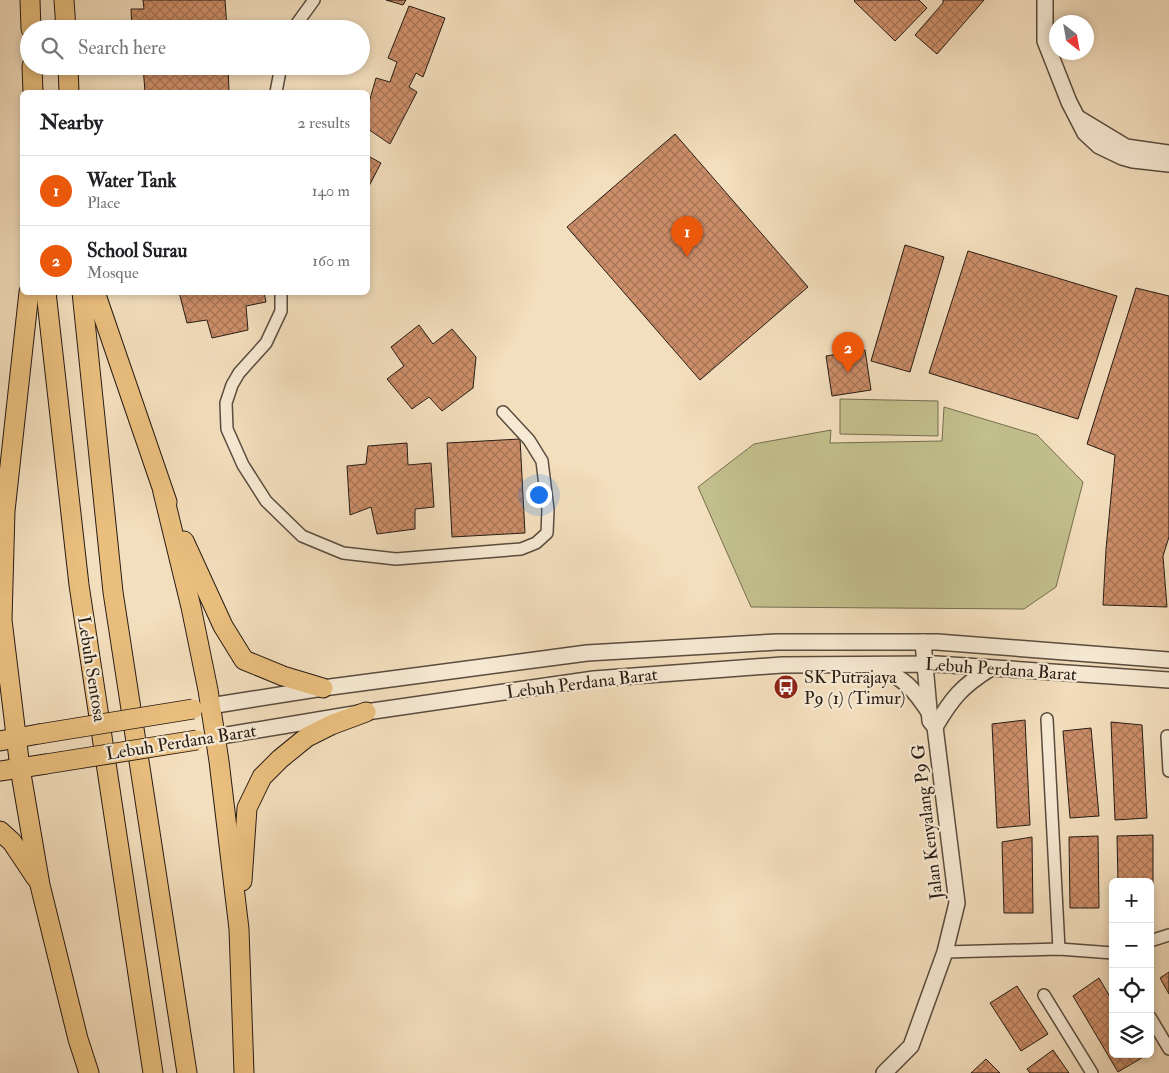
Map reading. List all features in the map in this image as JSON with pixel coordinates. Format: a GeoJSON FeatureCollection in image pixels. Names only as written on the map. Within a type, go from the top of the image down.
{"type":"FeatureCollection","features":[{"type":"Feature","properties":{"kind":"main road"},"geometry":{"type":"LineString","coordinates":[[30,0],[31,20]]}},
{"type":"Feature","properties":{"kind":"main road"},"geometry":{"type":"LineString","coordinates":[[64,0],[65,20]]}},
{"type":"Feature","properties":{"kind":"main road"},"geometry":{"type":"LineString","coordinates":[[32,75],[33,90]]}},
{"type":"Feature","properties":{"kind":"main road"},"geometry":{"type":"LineString","coordinates":[[68,75],[69,90]]}},
{"type":"Feature","properties":{"kind":"main road"},"geometry":{"type":"LineString","coordinates":[[29,295],[5,511],[1,623],[8,739],[20,768],[40,885],[78,1039],[89,1073]]}},
{"type":"Feature","properties":{"kind":"main road","name":"Lebuh Sentosa"},"geometry":{"type":"LineString","coordinates":[[46,295],[79,585],[153,1073]]}},
{"type":"Feature","properties":{"kind":"main road","name":"Lebuh Sentosa"},"geometry":{"type":"LineString","coordinates":[[82,295],[113,592],[186,1073]]}},
{"type":"Feature","properties":{"kind":"main road"},"geometry":{"type":"LineString","coordinates":[[95,295],[163,492],[223,626],[244,660],[283,676],[323,688]]}},
{"type":"Feature","properties":{"kind":"main road"},"geometry":{"type":"LineString","coordinates":[[163,492],[191,607],[206,738],[239,929]]}},
{"type":"Feature","properties":{"kind":"main road","name":"Lebuh Perdana Barat"},"geometry":{"type":"LineString","coordinates":[[8,739],[202,707]]}},
{"type":"Feature","properties":{"kind":"main road"},"geometry":{"type":"LineString","coordinates":[[244,1073],[239,929],[247,808],[262,777],[280,759],[308,738],[331,725],[366,712]]}},
{"type":"Feature","properties":{"kind":"main road","name":"Lebuh Perdana Barat"},"geometry":{"type":"LineString","coordinates":[[0,771],[206,738]]}},
{"type":"Feature","properties":{"kind":"main road"},"geometry":{"type":"LineString","coordinates":[[0,831],[12,842],[40,885]]}},
{"type":"Feature","properties":{"kind":"street"},"geometry":{"type":"LineString","coordinates":[[300,20],[314,0]]}},
{"type":"Feature","properties":{"kind":"street"},"geometry":{"type":"LineString","coordinates":[[1045,0],[1045,41],[1065,93],[1085,133],[1099,146],[1110,152],[1133,160],[1169,164]]}},
{"type":"Feature","properties":{"kind":"street"},"geometry":{"type":"LineString","coordinates":[[276,90],[279,75]]}},
{"type":"Feature","properties":{"kind":"street"},"geometry":{"type":"LineString","coordinates":[[1078,118],[1126,147],[1169,153]]}},
{"type":"Feature","properties":{"kind":"street"},"geometry":{"type":"LineString","coordinates":[[282,295],[281,311],[266,343],[239,373],[232,385],[226,403],[227,429],[242,465],[266,502],[302,536],[343,553],[396,559],[521,549],[536,543],[547,533],[548,510],[542,461],[529,440],[503,412]]}},
{"type":"Feature","properties":{"kind":"street","name":"Lebuh Perdana Barat"},"geometry":{"type":"LineString","coordinates":[[202,707],[323,688],[587,653],[777,642],[930,642],[1169,660]]}},
{"type":"Feature","properties":{"kind":"street","name":"Jalan Kenyalang P9 G"},"geometry":{"type":"LineString","coordinates":[[884,1073],[911,1046],[945,952],[957,903],[934,720],[930,642]]}},
{"type":"Feature","properties":{"kind":"street","name":"Lebuh Perdana Barat"},"geometry":{"type":"LineString","coordinates":[[206,738],[366,712],[594,679],[782,665],[931,663],[1169,680]]}},
{"type":"Feature","properties":{"kind":"street"},"geometry":{"type":"LineString","coordinates":[[872,664],[896,675],[911,687],[934,720],[958,692],[991,668]]}},
{"type":"Feature","properties":{"kind":"street"},"geometry":{"type":"LineString","coordinates":[[1046,719],[1059,948]]}},
{"type":"Feature","properties":{"kind":"street"},"geometry":{"type":"LineString","coordinates":[[1167,736],[1169,771]]}},
{"type":"Feature","properties":{"kind":"street"},"geometry":{"type":"LineString","coordinates":[[1154,940],[1169,935]]}},
{"type":"Feature","properties":{"kind":"street"},"geometry":{"type":"LineString","coordinates":[[945,952],[1059,948],[1109,953]]}},
{"type":"Feature","properties":{"kind":"street"},"geometry":{"type":"LineString","coordinates":[[1044,995],[1092,1073]]}},
{"type":"Feature","properties":{"kind":"street"},"geometry":{"type":"LineString","coordinates":[[1154,1024],[1169,1049]]}},
{"type":"Feature","properties":{"kind":"shaded area"},"geometry":{"type":"Polygon","coordinates":[[[840,399],[938,401],[938,436],[840,434],[840,399]]]}},
{"type":"Feature","properties":{"kind":"shaded area"},"geometry":{"type":"Polygon","coordinates":[[[944,407],[1037,435],[1083,482],[1056,587],[1024,609],[751,607],[698,487],[754,444],[831,430],[830,443],[942,441],[944,407]]]}},
{"type":"Feature","properties":{"kind":"building"},"geometry":{"type":"Polygon","coordinates":[[[143,0],[225,0],[226,20],[132,20],[131,9],[144,9],[143,0]]]}},
{"type":"Feature","properties":{"kind":"building"},"geometry":{"type":"Polygon","coordinates":[[[386,0],[406,0],[403,5],[386,0]]]}},
{"type":"Feature","properties":{"kind":"building"},"geometry":{"type":"Polygon","coordinates":[[[855,0],[919,0],[927,8],[895,41],[855,0]]]}},
{"type":"Feature","properties":{"kind":"building"},"geometry":{"type":"Polygon","coordinates":[[[943,0],[984,0],[937,54],[915,35],[943,3],[943,0]]]}},
{"type":"Feature","properties":{"kind":"building"},"geometry":{"type":"Polygon","coordinates":[[[409,6],[445,18],[423,77],[416,73],[409,87],[417,92],[390,144],[370,130],[370,99],[376,78],[390,82],[397,62],[388,58],[409,6]]]}},
{"type":"Feature","properties":{"kind":"building"},"geometry":{"type":"Polygon","coordinates":[[[144,75],[228,75],[229,90],[145,90],[144,75]]]}},
{"type":"Feature","properties":{"kind":"building"},"geometry":{"type":"Polygon","coordinates":[[[675,134],[808,287],[700,380],[567,227],[675,134]]]}},
{"type":"Feature","properties":{"kind":"building"},"geometry":{"type":"Polygon","coordinates":[[[370,157],[381,163],[370,184],[370,157]]]}},
{"type":"Feature","properties":{"kind":"building"},"geometry":{"type":"Polygon","coordinates":[[[905,245],[944,257],[910,372],[871,361],[905,245]]]}},
{"type":"Feature","properties":{"kind":"building"},"geometry":{"type":"Polygon","coordinates":[[[968,251],[1117,296],[1078,419],[929,373],[968,251]]]}},
{"type":"Feature","properties":{"kind":"building"},"geometry":{"type":"Polygon","coordinates":[[[1136,288],[1169,296],[1169,537],[1163,556],[1167,607],[1103,605],[1115,455],[1087,444],[1136,288]]]}},
{"type":"Feature","properties":{"kind":"building"},"geometry":{"type":"Polygon","coordinates":[[[180,295],[265,295],[266,302],[246,306],[248,330],[212,338],[207,320],[187,323],[180,295]]]}},
{"type":"Feature","properties":{"kind":"building"},"geometry":{"type":"Polygon","coordinates":[[[419,325],[433,344],[452,329],[476,357],[473,388],[442,411],[429,397],[412,409],[387,379],[404,366],[391,347],[419,325]]]}},
{"type":"Feature","properties":{"kind":"building"},"geometry":{"type":"Polygon","coordinates":[[[865,350],[871,390],[832,396],[826,356],[865,350]]]}},
{"type":"Feature","properties":{"kind":"building"},"geometry":{"type":"Polygon","coordinates":[[[520,439],[525,533],[452,537],[447,443],[520,439]]]}},
{"type":"Feature","properties":{"kind":"building"},"geometry":{"type":"Polygon","coordinates":[[[407,443],[408,465],[431,463],[434,507],[415,509],[415,529],[377,534],[371,507],[350,515],[347,466],[366,464],[368,446],[407,443]]]}},
{"type":"Feature","properties":{"kind":"building"},"geometry":{"type":"Polygon","coordinates":[[[1025,720],[1030,825],[997,828],[992,724],[1025,720]]]}},
{"type":"Feature","properties":{"kind":"building"},"geometry":{"type":"Polygon","coordinates":[[[1111,722],[1142,725],[1147,818],[1115,820],[1111,722]]]}},
{"type":"Feature","properties":{"kind":"building"},"geometry":{"type":"Polygon","coordinates":[[[1091,728],[1099,816],[1070,818],[1063,731],[1091,728]]]}},
{"type":"Feature","properties":{"kind":"building"},"geometry":{"type":"Polygon","coordinates":[[[1153,835],[1153,878],[1118,878],[1117,836],[1153,835]]]}},
{"type":"Feature","properties":{"kind":"building"},"geometry":{"type":"Polygon","coordinates":[[[1098,836],[1099,908],[1070,908],[1069,837],[1098,836]]]}},
{"type":"Feature","properties":{"kind":"building"},"geometry":{"type":"Polygon","coordinates":[[[1032,837],[1033,913],[1004,913],[1002,842],[1032,837]]]}},
{"type":"Feature","properties":{"kind":"building"},"geometry":{"type":"Polygon","coordinates":[[[1169,972],[1169,994],[1160,978],[1169,972]]]}},
{"type":"Feature","properties":{"kind":"building"},"geometry":{"type":"Polygon","coordinates":[[[1099,978],[1109,995],[1109,1057],[1073,996],[1099,978]]]}},
{"type":"Feature","properties":{"kind":"building"},"geometry":{"type":"Polygon","coordinates":[[[1017,986],[1048,1034],[1021,1051],[990,1003],[1017,986]]]}},
{"type":"Feature","properties":{"kind":"building"},"geometry":{"type":"Polygon","coordinates":[[[1053,1050],[1069,1073],[1030,1073],[1027,1069],[1053,1050]]]}},
{"type":"Feature","properties":{"kind":"building"},"geometry":{"type":"Polygon","coordinates":[[[1110,1058],[1142,1058],[1118,1072],[1110,1058]]]}},
{"type":"Feature","properties":{"kind":"building"},"geometry":{"type":"Polygon","coordinates":[[[986,1059],[1000,1073],[971,1073],[986,1059]]]}},
{"type":"Feature","properties":{"kind":"place","name":"Water Tank"},"geometry":{"type":"Point","coordinates":[687,257]}},
{"type":"Feature","properties":{"kind":"place","name":"School Surau"},"geometry":{"type":"Point","coordinates":[848,373]}},
{"type":"Feature","properties":{"kind":"place","name":"SK Putrajaya P9 (1) (Timur)"},"geometry":{"type":"Point","coordinates":[786,687]}}]}
